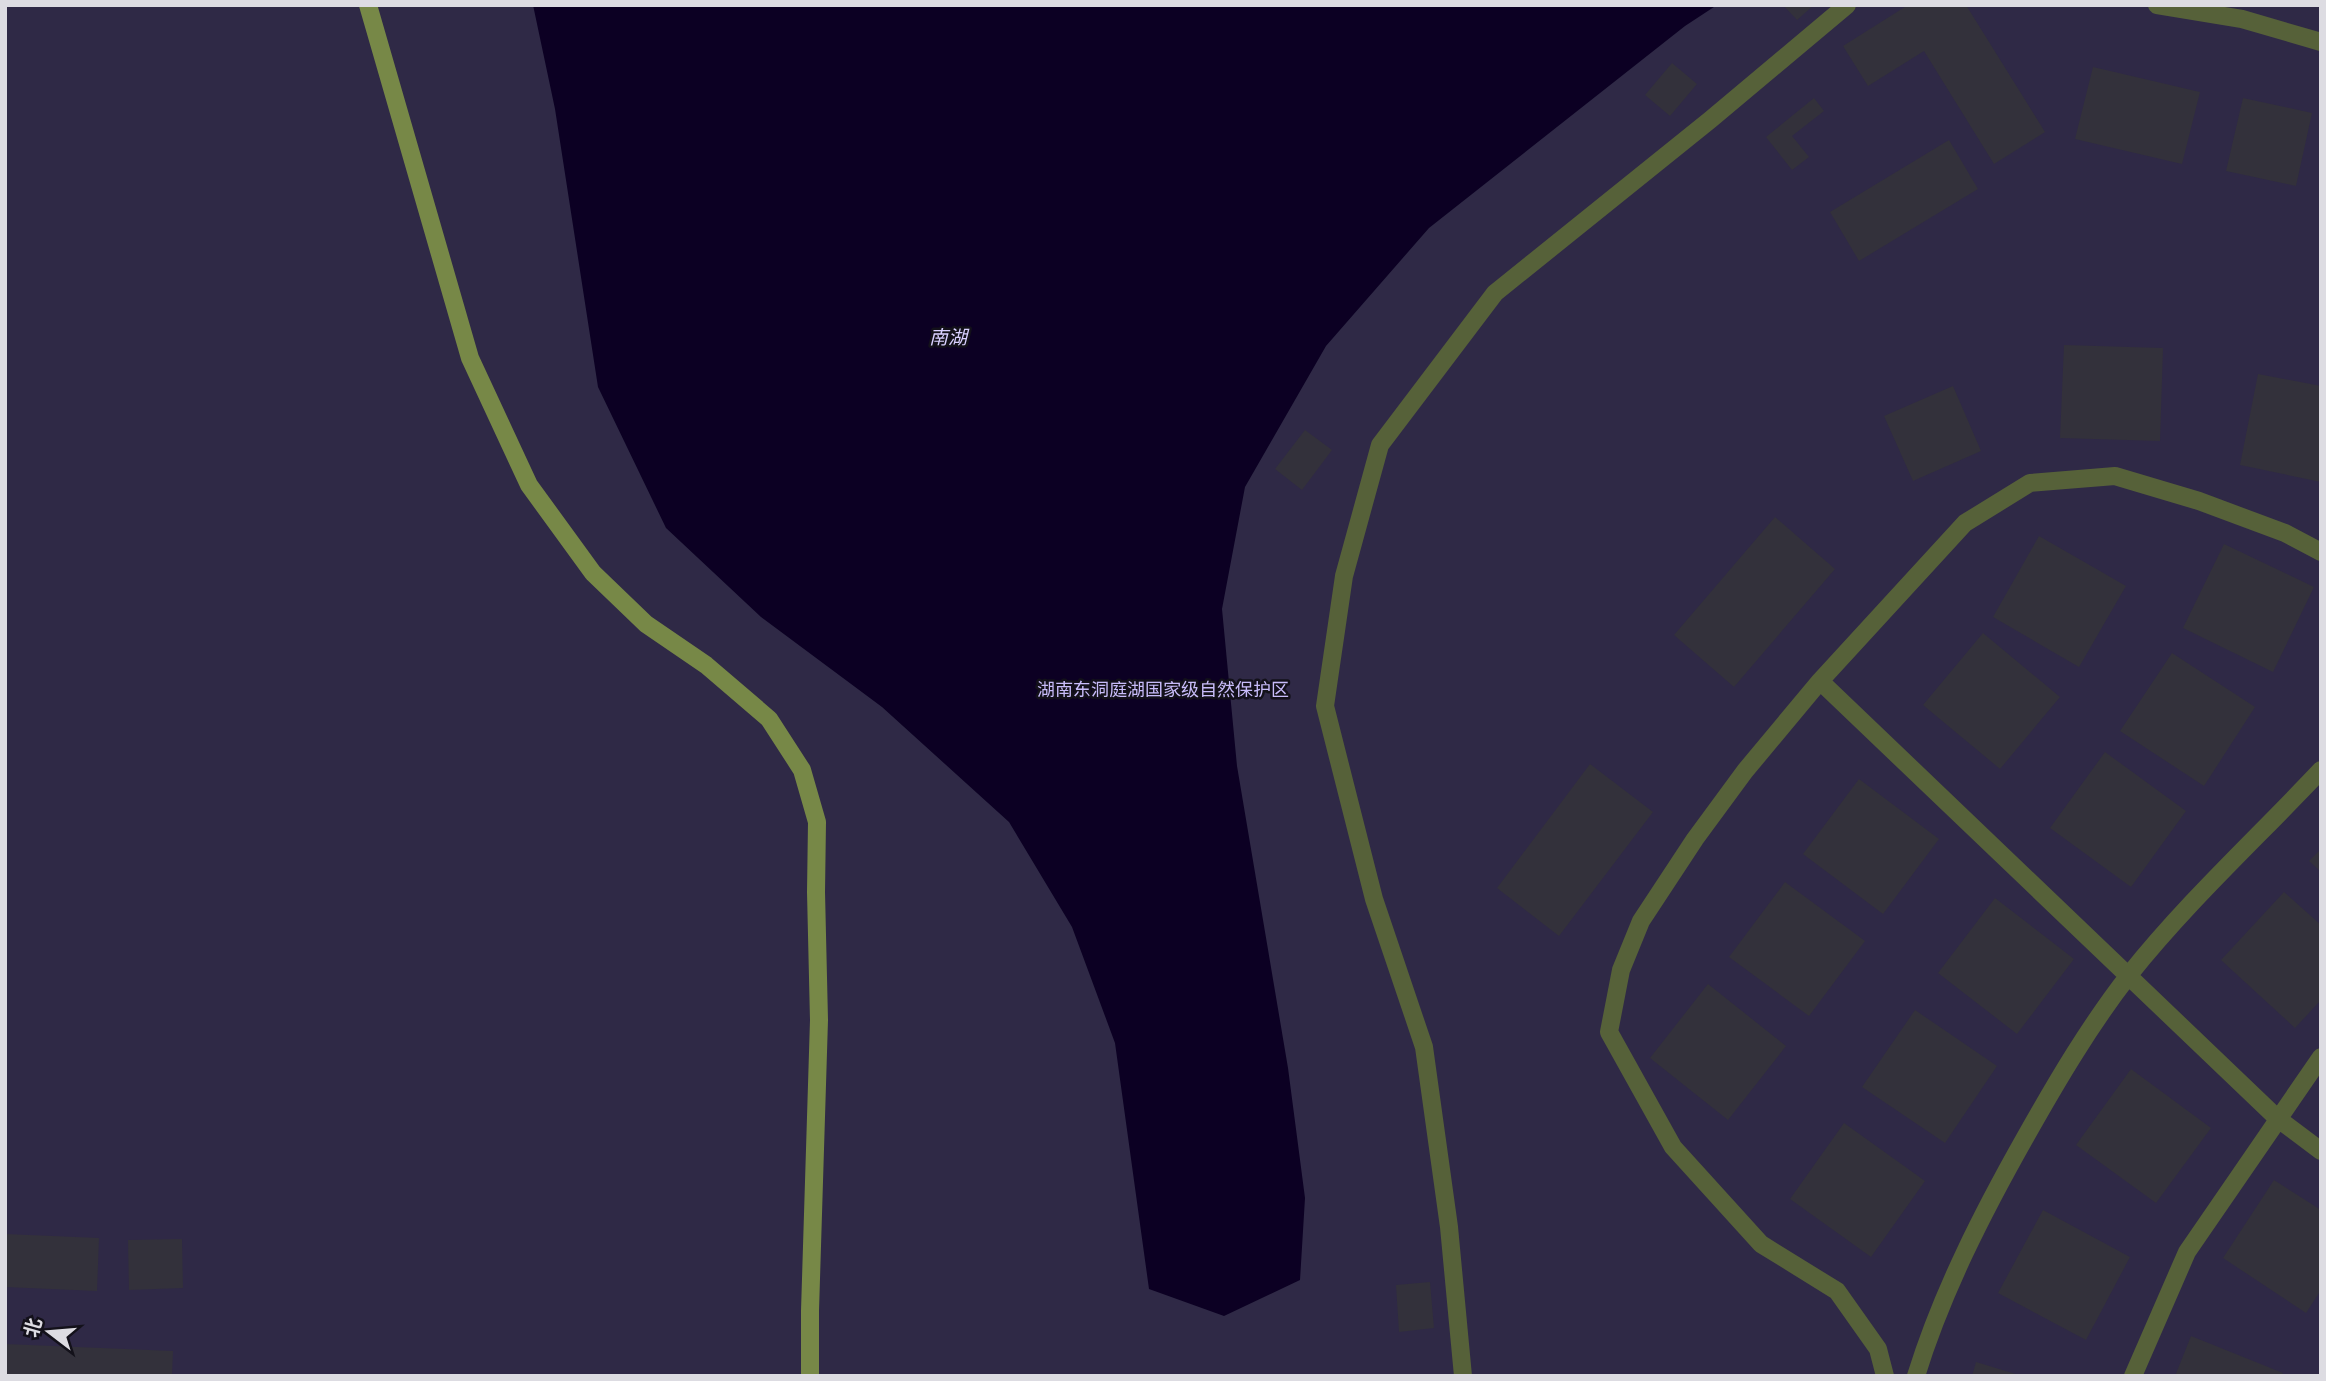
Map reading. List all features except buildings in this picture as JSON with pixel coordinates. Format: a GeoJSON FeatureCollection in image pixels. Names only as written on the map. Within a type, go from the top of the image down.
{"type":"FeatureCollection","features":[{"type":"Feature","properties":{"kind":"main road"},"geometry":{"type":"LineString","coordinates":[[368,5],[470,358],[529,485],[593,573],[646,624],[706,665],[769,719],[802,770],[817,822],[819,1020],[810,1376]]}},
{"type":"Feature","properties":{"kind":"street"},"geometry":{"type":"LineString","coordinates":[[1463,1376],[1449,1227],[1424,1047],[1374,899],[1325,706],[1344,576],[1380,445],[1496,293],[1847,5]]}},
{"type":"Feature","properties":{"kind":"street"},"geometry":{"type":"LineString","coordinates":[[2157,5],[2242,19],[2321,42]]}},
{"type":"Feature","properties":{"kind":"street"},"geometry":{"type":"LineString","coordinates":[[1885,1376],[1878,1349],[1837,1291],[1761,1244],[1673,1147],[1609,1032],[1621,970],[1641,921],[1709,820],[1820,681],[1965,523],[2030,483],[2115,477],[2199,500],[2285,533],[2321,552]]}},
{"type":"Feature","properties":{"kind":"street"},"geometry":{"type":"LineString","coordinates":[[1820,681],[2277,1118],[2321,1151]]}},
{"type":"Feature","properties":{"kind":"street"},"geometry":{"type":"LineString","coordinates":[[1916,1376],[1930,1330],[1992,1196],[2060,1076],[2129,975],[2215,878],[2321,770]]}},
{"type":"Feature","properties":{"kind":"street"},"geometry":{"type":"LineString","coordinates":[[2133,1376],[2187,1252],[2321,1057]]}},
{"type":"Feature","properties":{"kind":"green space","name":"湖南东洞庭湖国家级自然保护区"},"geometry":{"type":"Polygon","coordinates":[[[5,5],[2321,5],[2321,1376],[5,1376],[5,5]]]}},
{"type":"Feature","properties":{"kind":"water","name":"南湖"},"geometry":{"type":"Polygon","coordinates":[[[533,5],[1717,5],[1685,26],[1429,228],[1326,346],[1245,487],[1222,609],[1237,766],[1288,1068],[1305,1198],[1300,1280],[1224,1316],[1149,1289],[1115,1043],[1072,927],[1009,822],[882,707],[761,617],[666,528],[598,387],[555,109],[533,5]]]}}]}
